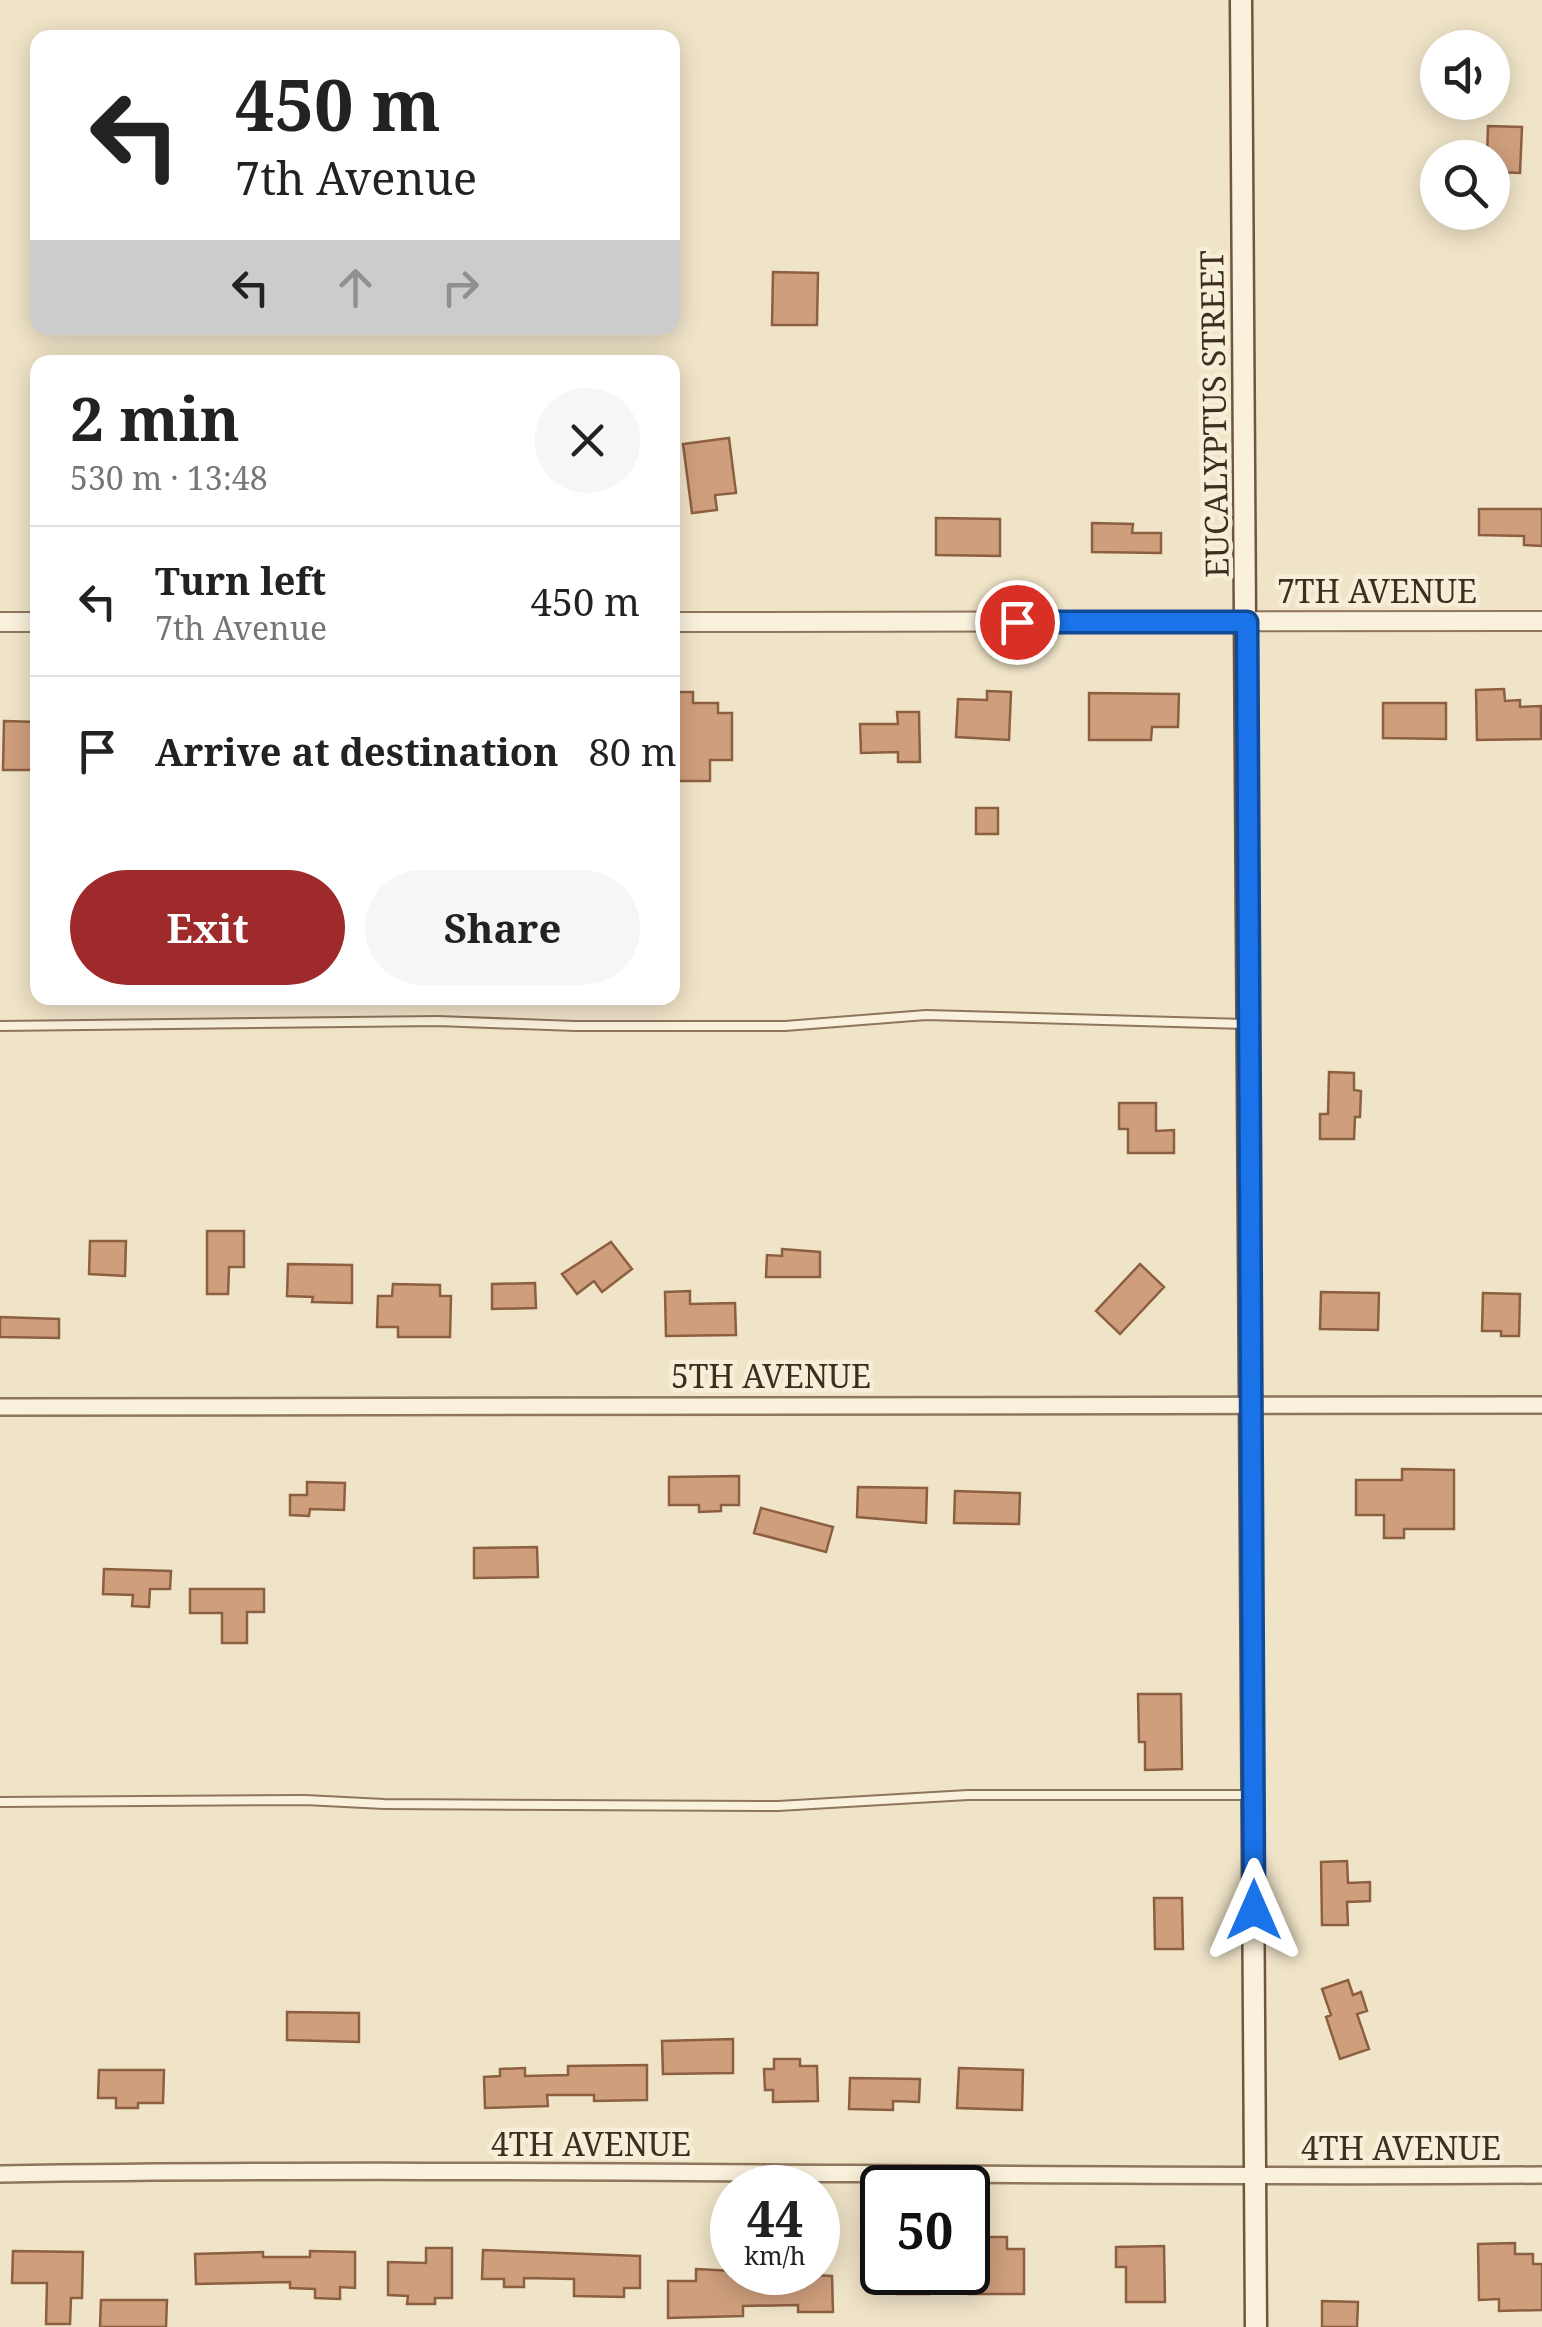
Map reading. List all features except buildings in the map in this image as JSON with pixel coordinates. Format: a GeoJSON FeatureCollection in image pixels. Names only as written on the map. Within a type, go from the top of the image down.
{"type":"FeatureCollection","features":[{"type":"Feature","properties":{"kind":"main road","name":"EUCALYPTUS STREET"},"geometry":{"type":"LineString","coordinates":[[1241,0],[1256,2327]]}},
{"type":"Feature","properties":{"kind":"street","name":"7TH AVENUE"},"geometry":{"type":"LineString","coordinates":[[680,622],[1542,621]]}},
{"type":"Feature","properties":{"kind":"street"},"geometry":{"type":"LineString","coordinates":[[0,622],[30,622]]}},
{"type":"Feature","properties":{"kind":"street","name":"5TH AVENUE"},"geometry":{"type":"LineString","coordinates":[[0,1407],[1542,1405]]}},
{"type":"Feature","properties":{"kind":"street","name":"4TH AVENUE"},"geometry":{"type":"LineString","coordinates":[[0,2174],[284,2170],[1256,2177],[1542,2175]]}},
{"type":"Feature","properties":{"kind":"lane"},"geometry":{"type":"LineString","coordinates":[[0,1026],[438,1021],[785,1026],[926,1015],[1249,1024]]}},
{"type":"Feature","properties":{"kind":"lane"},"geometry":{"type":"LineString","coordinates":[[0,1802],[306,1800],[384,1804],[778,1806],[968,1795],[1253,1795]]}},
{"type":"Feature","properties":{"kind":"route"},"geometry":{"type":"LineString","coordinates":[[1017,622],[1247,622],[1254,1910]]}}]}
